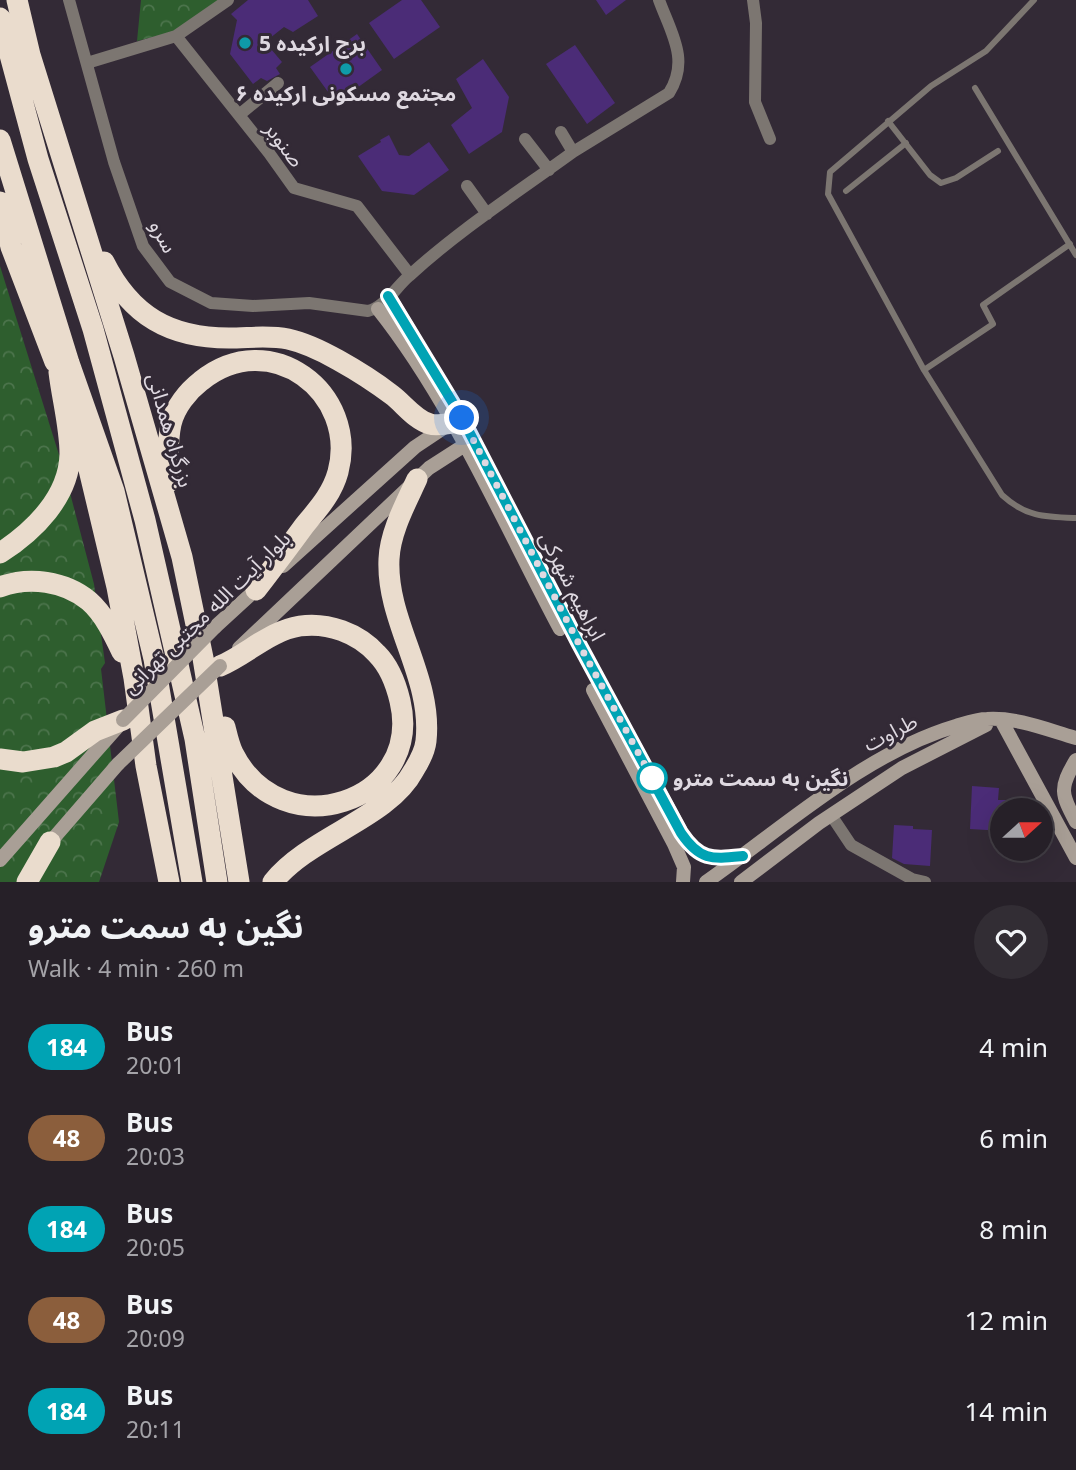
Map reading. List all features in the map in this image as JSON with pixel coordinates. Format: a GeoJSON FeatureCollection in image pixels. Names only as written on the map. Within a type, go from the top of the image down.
{"type":"FeatureCollection","features":[{"type":"Feature","properties":{"kind":"highway","name":"بزرگراه همدانی"},"geometry":{"type":"LineString","coordinates":[[17,0],[30,55],[78,205],[211,662],[239,882]]}},
{"type":"Feature","properties":{"kind":"highway"},"geometry":{"type":"LineString","coordinates":[[0,18],[38,159],[93,329],[145,520],[195,739],[217,882]]}},
{"type":"Feature","properties":{"kind":"highway"},"geometry":{"type":"LineString","coordinates":[[0,140],[69,363],[114,491],[154,659],[192,882]]}},
{"type":"Feature","properties":{"kind":"highway"},"geometry":{"type":"LineString","coordinates":[[0,202],[11,247],[59,372],[86,457],[117,587],[134,678],[146,766],[169,882]]}},
{"type":"Feature","properties":{"kind":"highway"},"geometry":{"type":"LineString","coordinates":[[78,205],[106,266],[122,293],[150,320],[196,335],[215,338],[276,337],[299,342],[324,352],[353,369],[431,425],[457,421]]}},
{"type":"Feature","properties":{"kind":"highway"},"geometry":{"type":"LineString","coordinates":[[182,557],[169,480],[168,450],[171,423],[185,395],[212,372],[239,360],[261,359],[285,366],[308,380],[327,402],[338,429],[340,459],[334,484],[327,498],[256,590]]}},
{"type":"Feature","properties":{"kind":"highway"},"geometry":{"type":"LineString","coordinates":[[0,553],[46,514],[58,496],[67,470],[69,454],[59,372]]}},
{"type":"Feature","properties":{"kind":"highway"},"geometry":{"type":"LineString","coordinates":[[274,882],[311,848],[390,799],[413,773],[426,743],[426,709],[390,590],[389,568],[389,557],[400,518],[417,479]]}},
{"type":"Feature","properties":{"kind":"highway"},"geometry":{"type":"LineString","coordinates":[[0,587],[24,582],[48,583],[66,588],[90,602],[105,620],[134,678]]}},
{"type":"Feature","properties":{"kind":"highway"},"geometry":{"type":"LineString","coordinates":[[299,626],[331,627],[358,637],[380,657],[397,685],[402,707],[398,750],[388,768],[373,785],[354,798],[332,805],[298,805],[283,801],[258,787],[232,751],[211,662],[238,658],[259,641],[299,626]]}},
{"type":"Feature","properties":{"kind":"highway"},"geometry":{"type":"LineString","coordinates":[[0,759],[23,762],[54,757],[95,732],[123,720]]}},
{"type":"Feature","properties":{"kind":"highway"},"geometry":{"type":"LineString","coordinates":[[27,882],[50,842]]}},
{"type":"Feature","properties":{"kind":"main road","name":"ابراهیم شهرکی"},"geometry":{"type":"LineString","coordinates":[[388,296],[468,442],[674,844],[684,867],[683,882]]}},
{"type":"Feature","properties":{"kind":"main road","name":"ابراهیم شهرکی"},"geometry":{"type":"LineString","coordinates":[[378,309],[409,348],[457,421]]}},
{"type":"Feature","properties":{"kind":"main road","name":"بلوار آیت الله مجتبی تهرانی"},"geometry":{"type":"LineString","coordinates":[[0,860],[123,720],[215,627],[415,447],[457,421]]}},
{"type":"Feature","properties":{"kind":"main road"},"geometry":{"type":"LineString","coordinates":[[433,436],[443,443],[445,457]]}},
{"type":"Feature","properties":{"kind":"main road","name":"ابراهیم شهرکی"},"geometry":{"type":"LineString","coordinates":[[468,442],[681,833],[692,848],[705,856],[743,856]]}},
{"type":"Feature","properties":{"kind":"main road"},"geometry":{"type":"LineString","coordinates":[[15,882],[211,662],[417,479],[468,442]]}},
{"type":"Feature","properties":{"kind":"main road","name":"طراوت"},"geometry":{"type":"LineString","coordinates":[[706,882],[880,758],[916,741],[970,722],[988,719],[1021,722],[1076,738]]}},
{"type":"Feature","properties":{"kind":"main road"},"geometry":{"type":"LineString","coordinates":[[1001,720],[1043,798]]}},
{"type":"Feature","properties":{"kind":"main road","name":"طراوت"},"geometry":{"type":"LineString","coordinates":[[741,882],[825,819],[928,753],[1001,720]]}},
{"type":"Feature","properties":{"kind":"main road"},"geometry":{"type":"LineString","coordinates":[[1063,798],[1066,778],[1076,760]]}},
{"type":"Feature","properties":{"kind":"main road"},"geometry":{"type":"LineString","coordinates":[[1048,798],[1055,793],[1063,798],[1076,822]]}},
{"type":"Feature","properties":{"kind":"main road"},"geometry":{"type":"LineString","coordinates":[[808,808],[825,819]]}},
{"type":"Feature","properties":{"kind":"main road"},"geometry":{"type":"LineString","coordinates":[[1054,818],[1076,858]]}},
{"type":"Feature","properties":{"kind":"street","name":"سرو"},"geometry":{"type":"LineString","coordinates":[[69,0],[114,162],[143,246],[170,282],[211,303],[253,306],[309,303],[378,309]]}},
{"type":"Feature","properties":{"kind":"street"},"geometry":{"type":"LineString","coordinates":[[87,63],[176,36],[228,0]]}},
{"type":"Feature","properties":{"kind":"street"},"geometry":{"type":"LineString","coordinates":[[378,309],[410,275],[487,214],[573,152],[669,93],[677,79],[680,63],[659,0]]}},
{"type":"Feature","properties":{"kind":"street"},"geometry":{"type":"LineString","coordinates":[[753,0],[756,23],[755,102],[770,139]]}},
{"type":"Feature","properties":{"kind":"street","name":"صنوبر"},"geometry":{"type":"LineString","coordinates":[[176,36],[294,188],[358,206],[410,275]]}},
{"type":"Feature","properties":{"kind":"street"},"geometry":{"type":"LineString","coordinates":[[239,115],[278,83]]}},
{"type":"Feature","properties":{"kind":"street"},"geometry":{"type":"LineString","coordinates":[[562,132],[573,152]]}},
{"type":"Feature","properties":{"kind":"street"},"geometry":{"type":"LineString","coordinates":[[524,139],[549,170]]}},
{"type":"Feature","properties":{"kind":"street"},"geometry":{"type":"LineString","coordinates":[[467,186],[487,214]]}},
{"type":"Feature","properties":{"kind":"street"},"geometry":{"type":"LineString","coordinates":[[825,819],[851,845],[903,874],[925,882]]}},
{"type":"Feature","properties":{"kind":"lane"},"geometry":{"type":"LineString","coordinates":[[1034,0],[986,51],[931,86],[830,172],[828,194],[924,370],[1002,495],[1017,509],[1045,517],[1076,517]]}},
{"type":"Feature","properties":{"kind":"lane"},"geometry":{"type":"LineString","coordinates":[[975,88],[1076,255]]}},
{"type":"Feature","properties":{"kind":"lane"},"geometry":{"type":"LineString","coordinates":[[888,121],[930,174],[941,183],[956,178],[998,151]]}},
{"type":"Feature","properties":{"kind":"lane"},"geometry":{"type":"LineString","coordinates":[[846,191],[906,143]]}},
{"type":"Feature","properties":{"kind":"lane"},"geometry":{"type":"LineString","coordinates":[[924,370],[993,324],[983,305],[1070,244]]}},
{"type":"Feature","properties":{"kind":"green space"},"geometry":{"type":"Polygon","coordinates":[[[141,0],[222,0],[174,32],[137,41],[141,0]]]}},
{"type":"Feature","properties":{"kind":"green space"},"geometry":{"type":"Polygon","coordinates":[[[0,266],[65,474],[94,584],[105,663],[101,669],[119,822],[99,882],[0,882],[0,266]]]}},
{"type":"Feature","properties":{"kind":"building","name":"برج ارکیده 5"},"geometry":{"type":"Polygon","coordinates":[[[248,0],[308,0],[318,16],[293,32],[284,27],[265,42],[282,62],[276,68],[280,74],[267,81],[261,78],[253,84],[230,54],[237,20],[231,14],[248,0]]]}},
{"type":"Feature","properties":{"kind":"building"},"geometry":{"type":"Polygon","coordinates":[[[402,0],[421,0],[440,27],[394,59],[369,23],[402,0]]]}},
{"type":"Feature","properties":{"kind":"building"},"geometry":{"type":"Polygon","coordinates":[[[596,0],[626,0],[606,15],[596,0]]]}},
{"type":"Feature","properties":{"kind":"building","name":"مجتمع مسکونی ارکیده ۶"},"geometry":{"type":"Polygon","coordinates":[[[357,34],[382,70],[336,103],[310,67],[357,34]]]}},
{"type":"Feature","properties":{"kind":"building"},"geometry":{"type":"Polygon","coordinates":[[[575,45],[615,103],[587,124],[546,64],[575,45]]]}},
{"type":"Feature","properties":{"kind":"building"},"geometry":{"type":"Polygon","coordinates":[[[483,59],[509,97],[502,132],[469,154],[451,125],[472,108],[456,79],[483,59]]]}},
{"type":"Feature","properties":{"kind":"building"},"geometry":{"type":"Polygon","coordinates":[[[389,135],[399,155],[409,156],[429,142],[449,170],[414,195],[382,191],[358,156],[389,135]]]}},
{"type":"Feature","properties":{"kind":"building"},"geometry":{"type":"Polygon","coordinates":[[[972,786],[999,788],[998,798],[990,798],[990,830],[970,829],[972,786]]]}},
{"type":"Feature","properties":{"kind":"building"},"geometry":{"type":"Polygon","coordinates":[[[894,825],[932,830],[930,866],[904,864],[892,858],[894,825]]]}},
{"type":"Feature","properties":{"kind":"bus line","name":"184"},"geometry":{"type":"LineString","coordinates":[[388,296],[462,418],[681,833],[692,848],[705,856],[743,856]]}},
{"type":"Feature","properties":{"kind":"place","name":"برج ارکیده 5"},"geometry":{"type":"Point","coordinates":[245,43]}},
{"type":"Feature","properties":{"kind":"place","name":"مجتمع مسکونی ارکیده ۶"},"geometry":{"type":"Point","coordinates":[346,69]}},
{"type":"Feature","properties":{"kind":"place","name":"نگین به سمت مترو"},"geometry":{"type":"Point","coordinates":[652,778]}},
{"type":"Feature","properties":{"kind":"route"},"geometry":{"type":"LineString","coordinates":[[462,418],[652,778]]}}]}
